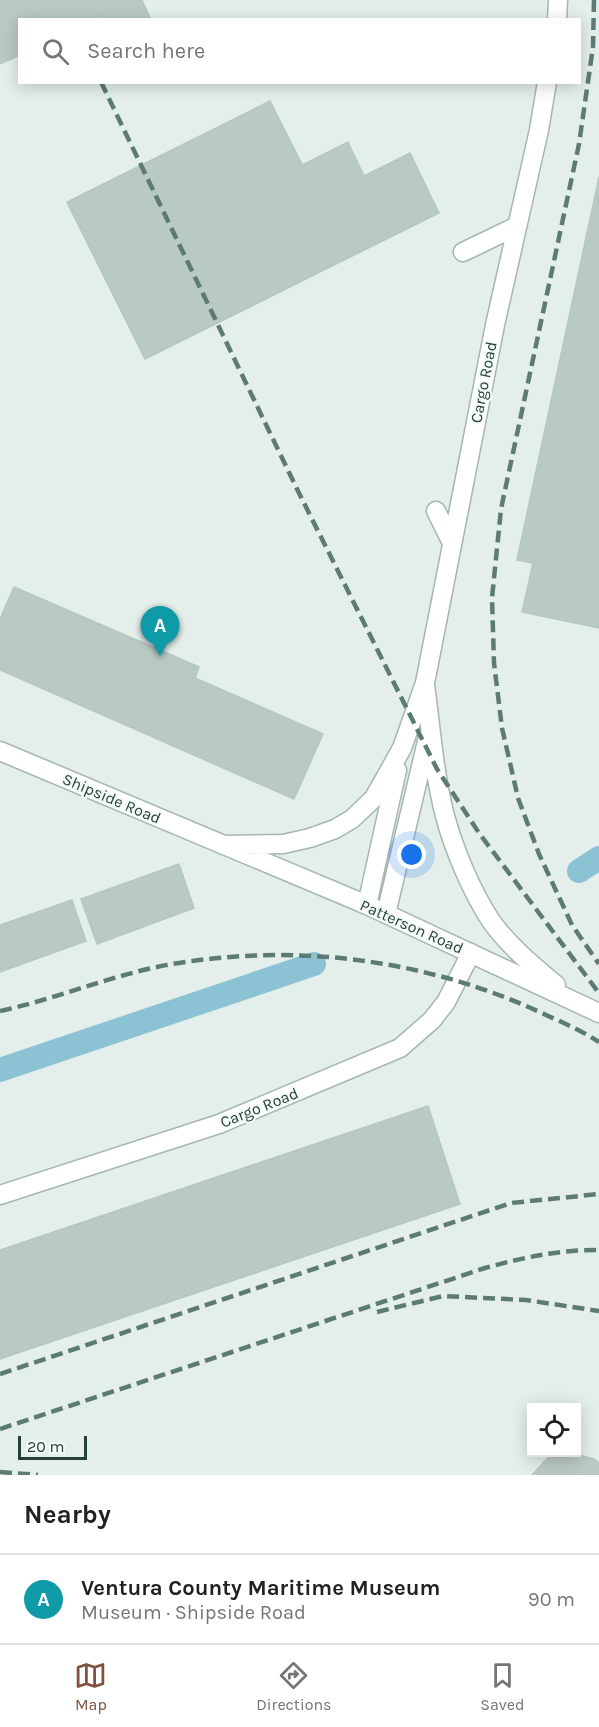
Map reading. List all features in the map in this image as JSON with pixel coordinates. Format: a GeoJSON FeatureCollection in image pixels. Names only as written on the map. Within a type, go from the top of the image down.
{"type":"FeatureCollection","features":[{"type":"Feature","properties":{"kind":"street","name":"Cargo Road"},"geometry":{"type":"LineString","coordinates":[[223,845],[283,844],[335,829],[352,819],[374,798],[402,748],[425,684],[495,325],[539,130],[547,84]]}},
{"type":"Feature","properties":{"kind":"street"},"geometry":{"type":"LineString","coordinates":[[464,252],[517,226]]}},
{"type":"Feature","properties":{"kind":"street"},"geometry":{"type":"LineString","coordinates":[[436,511],[452,543]]}},
{"type":"Feature","properties":{"kind":"street","name":"Cargo Road"},"geometry":{"type":"LineString","coordinates":[[425,684],[445,816],[453,842],[481,903],[492,922],[530,964],[576,1003]]}},
{"type":"Feature","properties":{"kind":"street"},"geometry":{"type":"LineString","coordinates":[[386,914],[431,725]]}},
{"type":"Feature","properties":{"kind":"street"},"geometry":{"type":"LineString","coordinates":[[367,905],[402,748]]}},
{"type":"Feature","properties":{"kind":"street","name":"Shipside Road"},"geometry":{"type":"LineString","coordinates":[[0,751],[223,845]]}},
{"type":"Feature","properties":{"kind":"street","name":"Patterson Road"},"geometry":{"type":"LineString","coordinates":[[223,845],[367,905],[599,1012]]}},
{"type":"Feature","properties":{"kind":"street","name":"Cargo Road"},"geometry":{"type":"LineString","coordinates":[[0,1195],[219,1124],[400,1048],[419,1032],[446,1002],[471,953]]}},
{"type":"Feature","properties":{"kind":"building"},"geometry":{"type":"Polygon","coordinates":[[[0,0],[134,0],[96,18],[18,18],[18,56],[0,64],[0,0]]]}},
{"type":"Feature","properties":{"kind":"building"},"geometry":{"type":"Polygon","coordinates":[[[134,0],[142,0],[150,18],[101,18],[100,16],[134,0]]]}},
{"type":"Feature","properties":{"kind":"building"},"geometry":{"type":"Polygon","coordinates":[[[270,101],[320,200],[289,215],[318,273],[145,359],[67,202],[270,101]]]}},
{"type":"Feature","properties":{"kind":"building"},"geometry":{"type":"Polygon","coordinates":[[[348,142],[364,176],[410,153],[439,213],[318,273],[289,215],[320,200],[302,165],[348,142]]]}},
{"type":"Feature","properties":{"kind":"building"},"geometry":{"type":"Polygon","coordinates":[[[599,177],[599,577],[517,560],[599,177]]]}},
{"type":"Feature","properties":{"kind":"building"},"geometry":{"type":"Polygon","coordinates":[[[533,563],[599,577],[599,628],[522,612],[533,563]]]}},
{"type":"Feature","properties":{"kind":"building"},"geometry":{"type":"Polygon","coordinates":[[[14,587],[199,667],[195,678],[323,734],[294,799],[0,670],[0,619],[14,587]]]}},
{"type":"Feature","properties":{"kind":"building"},"geometry":{"type":"Polygon","coordinates":[[[179,864],[194,908],[97,944],[81,899],[179,864]]]}},
{"type":"Feature","properties":{"kind":"building"},"geometry":{"type":"Polygon","coordinates":[[[72,900],[86,941],[0,972],[0,925],[72,900]]]}},
{"type":"Feature","properties":{"kind":"building"},"geometry":{"type":"Polygon","coordinates":[[[428,1106],[460,1204],[0,1359],[0,1250],[428,1106]]]}},
{"type":"Feature","properties":{"kind":"building"},"geometry":{"type":"Polygon","coordinates":[[[581,1456],[599,1463],[599,1475],[532,1475],[548,1457],[581,1456]]]}},
{"type":"Feature","properties":{"kind":"waterway"},"geometry":{"type":"LineString","coordinates":[[579,871],[599,858]]}},
{"type":"Feature","properties":{"kind":"waterway"},"geometry":{"type":"LineString","coordinates":[[0,1070],[314,964]]}},
{"type":"Feature","properties":{"kind":"railway"},"geometry":{"type":"LineString","coordinates":[[594,0],[593,47],[579,144],[501,509],[492,598],[494,663],[502,728],[518,798],[539,854],[572,925],[599,964]]}},
{"type":"Feature","properties":{"kind":"railway"},"geometry":{"type":"LineString","coordinates":[[102,84],[297,489],[437,769],[479,833],[599,993]]}},
{"type":"Feature","properties":{"kind":"railway"},"geometry":{"type":"LineString","coordinates":[[0,1011],[134,972],[179,963],[226,957],[320,956],[367,961],[458,981],[503,996],[599,1042]]}},
{"type":"Feature","properties":{"kind":"railway"},"geometry":{"type":"LineString","coordinates":[[0,1374],[511,1203],[599,1194]]}},
{"type":"Feature","properties":{"kind":"railway"},"geometry":{"type":"LineString","coordinates":[[0,1429],[485,1268],[541,1255],[599,1250]]}},
{"type":"Feature","properties":{"kind":"railway"},"geometry":{"type":"LineString","coordinates":[[377,1312],[443,1296],[526,1300],[599,1311]]}},
{"type":"Feature","properties":{"kind":"railway"},"geometry":{"type":"LineString","coordinates":[[0,1472],[38,1475]]}},
{"type":"Feature","properties":{"kind":"place","name":"Ventura County Maritime Museum"},"geometry":{"type":"Point","coordinates":[160,656]}}]}
